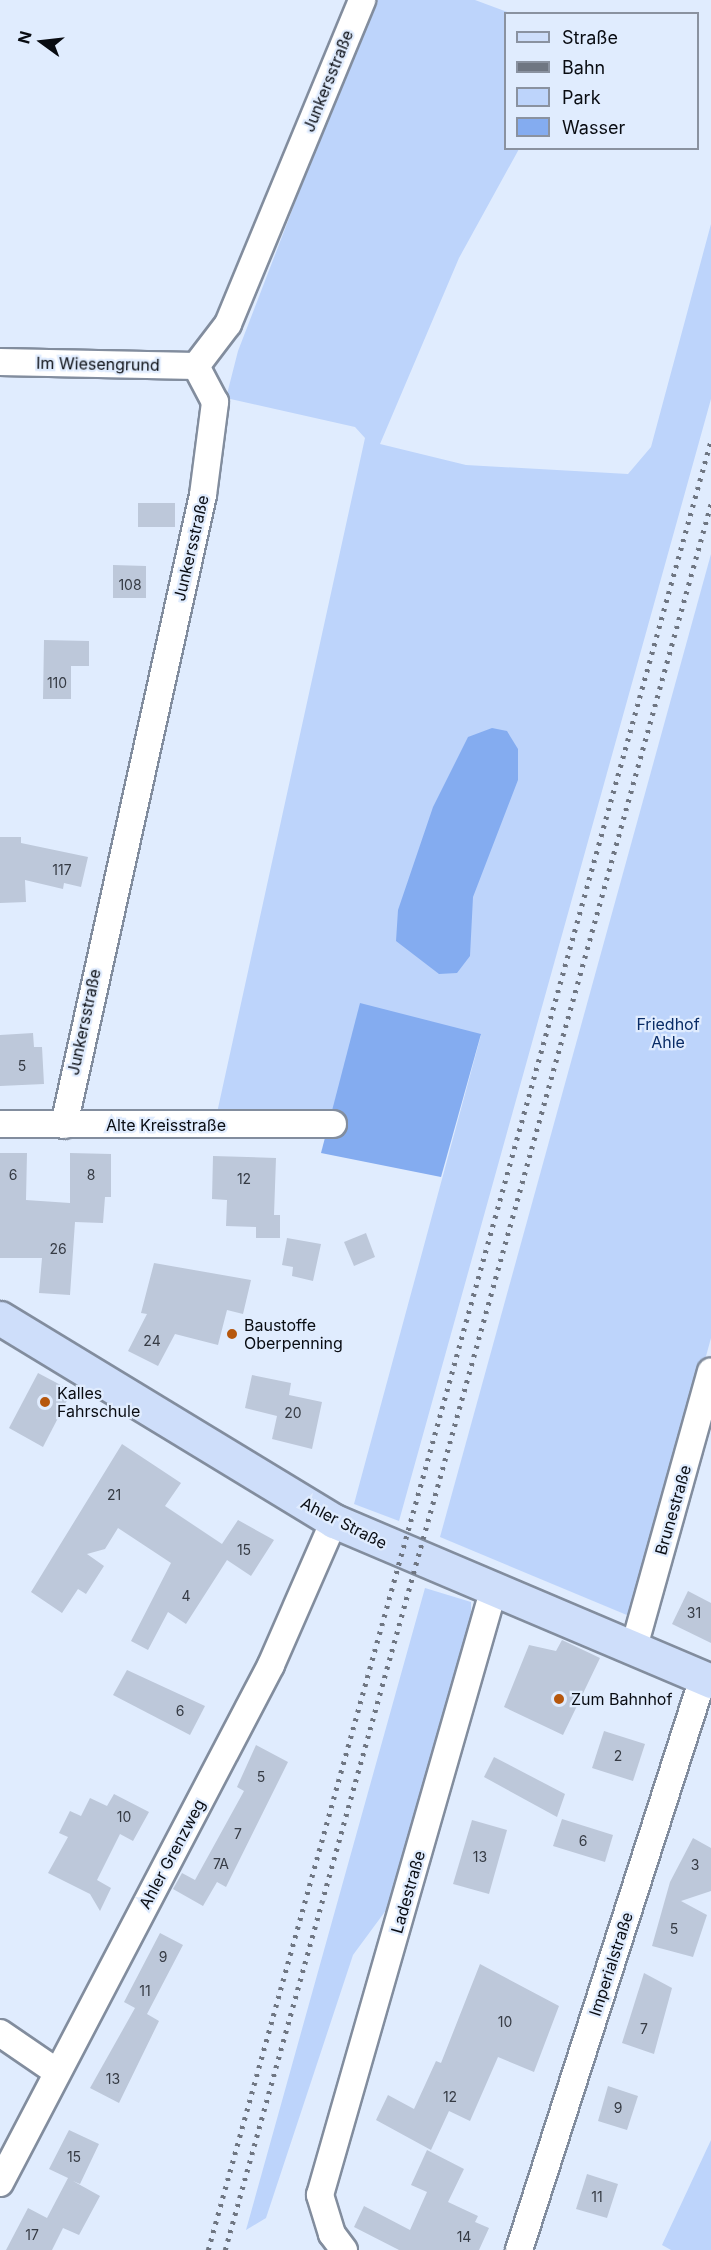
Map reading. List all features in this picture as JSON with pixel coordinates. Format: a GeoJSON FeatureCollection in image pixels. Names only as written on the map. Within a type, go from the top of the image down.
{"type":"FeatureCollection","features":[{"type":"Feature","properties":{"kind":"main road","name":"Ahler Straße"},"geometry":{"type":"LineString","coordinates":[[0,1318],[334,1521],[707,1680]]}},
{"type":"Feature","properties":{"kind":"street","name":"Junkersstraße"},"geometry":{"type":"LineString","coordinates":[[64,1125],[203,495],[215,402],[196,366],[228,324],[362,0]]}},
{"type":"Feature","properties":{"kind":"street","name":"Im Wiesengrund"},"geometry":{"type":"LineString","coordinates":[[0,362],[196,366]]}},
{"type":"Feature","properties":{"kind":"street","name":"Alte Kreisstraße"},"geometry":{"type":"LineString","coordinates":[[0,1124],[333,1124]]}},
{"type":"Feature","properties":{"kind":"street","name":"Brunestraße"},"geometry":{"type":"LineString","coordinates":[[634,1647],[711,1372]]}},
{"type":"Feature","properties":{"kind":"street","name":"Ahler Grenzweg"},"geometry":{"type":"LineString","coordinates":[[0,2183],[271,1665],[334,1521]]}},
{"type":"Feature","properties":{"kind":"street","name":"Ladestraße"},"geometry":{"type":"LineString","coordinates":[[344,2250],[332,2234],[320,2195],[494,1588]]}},
{"type":"Feature","properties":{"kind":"street","name":"Imperialstraße"},"geometry":{"type":"LineString","coordinates":[[519,2250],[707,1680]]}},
{"type":"Feature","properties":{"kind":"street"},"geometry":{"type":"LineString","coordinates":[[0,2033],[57,2072]]}},
{"type":"Feature","properties":{"kind":"green space"},"geometry":{"type":"Polygon","coordinates":[[[373,0],[475,0],[507,12],[504,12],[504,150],[518,150],[459,258],[380,444],[466,465],[628,474],[651,447],[711,224],[711,399],[399,1521],[354,1504],[481,1035],[328,1119],[215,1122],[365,438],[355,427],[226,398],[238,351],[373,0]]]}},
{"type":"Feature","properties":{"kind":"green space","name":"Friedhof Ahle"},"geometry":{"type":"Polygon","coordinates":[[[711,554],[711,1338],[634,1618],[440,1537],[711,554]]]}},
{"type":"Feature","properties":{"kind":"green space"},"geometry":{"type":"Polygon","coordinates":[[[425,1588],[471,1602],[471,1627],[395,1898],[353,1955],[266,2218],[246,2230],[425,1588]]]}},
{"type":"Feature","properties":{"kind":"green space"},"geometry":{"type":"Polygon","coordinates":[[[711,2140],[711,2250],[671,2250],[662,2245],[711,2140]]]}},
{"type":"Feature","properties":{"kind":"water"},"geometry":{"type":"Polygon","coordinates":[[[492,728],[507,731],[518,749],[518,780],[473,897],[470,956],[457,973],[439,974],[396,941],[398,910],[433,807],[468,737],[492,728]]]}},
{"type":"Feature","properties":{"kind":"water"},"geometry":{"type":"Polygon","coordinates":[[[360,1003],[481,1034],[441,1177],[321,1153],[360,1003]]]}},
{"type":"Feature","properties":{"kind":"building"},"geometry":{"type":"Polygon","coordinates":[[[138,503],[175,503],[175,527],[138,527],[138,503]]]}},
{"type":"Feature","properties":{"kind":"building"},"geometry":{"type":"Polygon","coordinates":[[[113,565],[146,566],[146,598],[113,598],[113,565]]]}},
{"type":"Feature","properties":{"kind":"building"},"geometry":{"type":"Polygon","coordinates":[[[44,640],[89,641],[89,666],[71,666],[71,699],[43,699],[44,640]]]}},
{"type":"Feature","properties":{"kind":"building"},"geometry":{"type":"Polygon","coordinates":[[[0,837],[21,837],[21,843],[88,857],[81,887],[64,883],[63,889],[25,880],[26,902],[0,903],[0,837]]]}},
{"type":"Feature","properties":{"kind":"building"},"geometry":{"type":"Polygon","coordinates":[[[33,1033],[34,1047],[42,1047],[44,1084],[0,1086],[0,1035],[33,1033]]]}},
{"type":"Feature","properties":{"kind":"building"},"geometry":{"type":"Polygon","coordinates":[[[0,1153],[27,1153],[26,1200],[70,1203],[70,1153],[111,1154],[111,1197],[105,1197],[103,1223],[75,1222],[70,1295],[39,1293],[42,1258],[0,1258],[0,1153]]]}},
{"type":"Feature","properties":{"kind":"building"},"geometry":{"type":"Polygon","coordinates":[[[213,1156],[276,1158],[274,1215],[280,1215],[280,1238],[256,1238],[256,1227],[226,1226],[227,1200],[212,1199],[213,1156]]]}},
{"type":"Feature","properties":{"kind":"building"},"geometry":{"type":"Polygon","coordinates":[[[366,1233],[375,1257],[354,1266],[344,1242],[366,1233]]]}},
{"type":"Feature","properties":{"kind":"building"},"geometry":{"type":"Polygon","coordinates":[[[287,1238],[321,1244],[313,1281],[292,1276],[293,1267],[282,1265],[287,1238]]]}},
{"type":"Feature","properties":{"kind":"building"},"geometry":{"type":"Polygon","coordinates":[[[154,1263],[251,1280],[243,1314],[227,1310],[218,1345],[175,1334],[158,1366],[128,1351],[147,1314],[141,1313],[154,1263]]]}},
{"type":"Feature","properties":{"kind":"building","name":"Kalles Fahrschule"},"geometry":{"type":"Polygon","coordinates":[[[38,1373],[72,1391],[43,1447],[9,1428],[38,1373]]]}},
{"type":"Feature","properties":{"kind":"building"},"geometry":{"type":"Polygon","coordinates":[[[252,1375],[291,1383],[289,1395],[322,1402],[312,1449],[272,1439],[277,1416],[245,1408],[252,1375]]]}},
{"type":"Feature","properties":{"kind":"building"},"geometry":{"type":"Polygon","coordinates":[[[122,1444],[181,1483],[165,1506],[222,1544],[238,1520],[274,1540],[251,1576],[227,1560],[186,1624],[168,1612],[148,1650],[131,1641],[171,1563],[118,1528],[105,1549],[87,1554],[104,1566],[86,1594],[78,1589],[62,1613],[31,1592],[122,1444]]]}},
{"type":"Feature","properties":{"kind":"building"},"geometry":{"type":"Polygon","coordinates":[[[688,1591],[711,1603],[711,1643],[672,1624],[688,1591]]]}},
{"type":"Feature","properties":{"kind":"building","name":"Zum Bahnhof"},"geometry":{"type":"Polygon","coordinates":[[[562,1640],[600,1658],[563,1735],[504,1707],[529,1645],[556,1651],[562,1640]]]}},
{"type":"Feature","properties":{"kind":"building"},"geometry":{"type":"Polygon","coordinates":[[[127,1670],[205,1706],[190,1735],[113,1695],[127,1670]]]}},
{"type":"Feature","properties":{"kind":"building"},"geometry":{"type":"Polygon","coordinates":[[[604,1731],[645,1744],[633,1781],[592,1768],[604,1731]]]}},
{"type":"Feature","properties":{"kind":"building"},"geometry":{"type":"Polygon","coordinates":[[[256,1745],[288,1762],[226,1887],[217,1882],[203,1906],[173,1889],[182,1873],[195,1880],[244,1791],[237,1787],[256,1745]]]}},
{"type":"Feature","properties":{"kind":"building"},"geometry":{"type":"Polygon","coordinates":[[[494,1757],[565,1794],[557,1817],[484,1777],[494,1757]]]}},
{"type":"Feature","properties":{"kind":"building"},"geometry":{"type":"Polygon","coordinates":[[[114,1794],[149,1812],[133,1841],[120,1834],[97,1880],[111,1888],[100,1911],[90,1894],[48,1873],[68,1837],[59,1833],[70,1811],[81,1816],[90,1798],[107,1806],[114,1794]]]}},
{"type":"Feature","properties":{"kind":"building"},"geometry":{"type":"Polygon","coordinates":[[[562,1819],[613,1835],[605,1862],[553,1846],[562,1819]]]}},
{"type":"Feature","properties":{"kind":"building"},"geometry":{"type":"Polygon","coordinates":[[[472,1820],[507,1830],[489,1894],[453,1884],[472,1820]]]}},
{"type":"Feature","properties":{"kind":"building"},"geometry":{"type":"Polygon","coordinates":[[[693,1838],[711,1848],[711,1891],[681,1901],[707,1915],[693,1957],[652,1946],[670,1882],[693,1838]]]}},
{"type":"Feature","properties":{"kind":"building"},"geometry":{"type":"Polygon","coordinates":[[[160,1933],[183,1945],[147,2014],[159,2021],[119,2103],[90,2088],[135,2008],[124,2002],[160,1933]]]}},
{"type":"Feature","properties":{"kind":"building"},"geometry":{"type":"Polygon","coordinates":[[[480,1964],[559,2006],[534,2072],[498,2057],[470,2121],[449,2111],[431,2150],[376,2120],[388,2095],[414,2109],[436,2061],[441,2063],[480,1964]]]}},
{"type":"Feature","properties":{"kind":"building"},"geometry":{"type":"Polygon","coordinates":[[[644,1973],[672,1988],[654,2054],[622,2043],[644,1973]]]}},
{"type":"Feature","properties":{"kind":"building"},"geometry":{"type":"Polygon","coordinates":[[[608,2086],[638,2096],[627,2130],[598,2121],[608,2086]]]}},
{"type":"Feature","properties":{"kind":"building"},"geometry":{"type":"Polygon","coordinates":[[[69,2130],[99,2144],[80,2184],[73,2181],[100,2196],[79,2235],[63,2228],[52,2250],[6,2250],[28,2208],[47,2218],[68,2178],[49,2169],[69,2130]]]}},
{"type":"Feature","properties":{"kind":"building"},"geometry":{"type":"Polygon","coordinates":[[[427,2150],[464,2169],[448,2202],[478,2216],[475,2222],[489,2228],[479,2250],[399,2250],[354,2227],[364,2206],[410,2230],[427,2192],[411,2185],[427,2150]]]}},
{"type":"Feature","properties":{"kind":"building"},"geometry":{"type":"Polygon","coordinates":[[[587,2174],[618,2184],[607,2218],[576,2209],[587,2174]]]}},
{"type":"Feature","properties":{"kind":"railway"},"geometry":{"type":"LineString","coordinates":[[208,2250],[711,440]]}},
{"type":"Feature","properties":{"kind":"railway"},"geometry":{"type":"LineString","coordinates":[[225,2250],[711,503]]}},
{"type":"Feature","properties":{"kind":"place","name":"Baustoffe Oberpenning"},"geometry":{"type":"Point","coordinates":[232,1334]}},
{"type":"Feature","properties":{"kind":"place","name":"Kalles Fahrschule"},"geometry":{"type":"Point","coordinates":[45,1402]}},
{"type":"Feature","properties":{"kind":"place","name":"Zum Bahnhof"},"geometry":{"type":"Point","coordinates":[559,1699]}}]}
